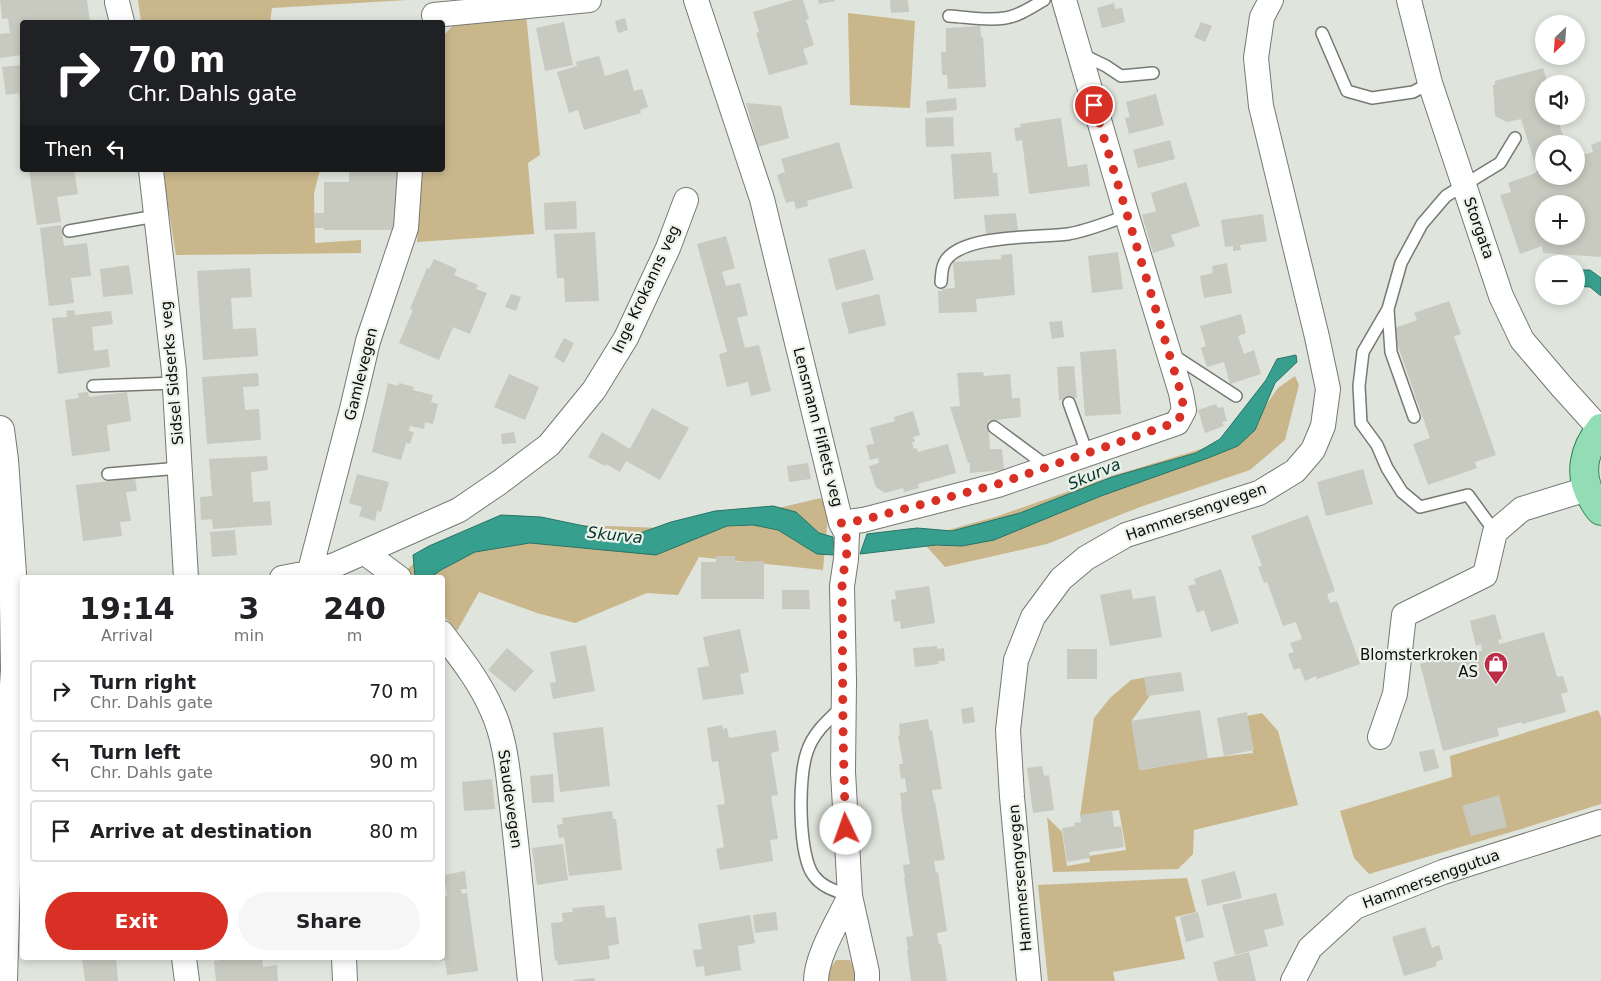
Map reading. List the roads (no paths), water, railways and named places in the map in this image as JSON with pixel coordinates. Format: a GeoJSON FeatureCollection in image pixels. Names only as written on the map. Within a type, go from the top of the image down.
{"type":"FeatureCollection","features":[{"type":"Feature","properties":{"kind":"main road"},"geometry":{"type":"LineString","coordinates":[[1594,500],[1584,468],[1586,454],[1592,440],[1601,428]]}},
{"type":"Feature","properties":{"kind":"street"},"geometry":{"type":"LineString","coordinates":[[434,12],[588,0]]}},
{"type":"Feature","properties":{"kind":"street","name":"Lensmann Fliflets veg"},"geometry":{"type":"LineString","coordinates":[[696,0],[762,199],[844,528],[846,559],[842,586],[843,772],[850,896],[867,972],[867,981]]}},
{"type":"Feature","properties":{"kind":"street"},"geometry":{"type":"LineString","coordinates":[[844,528],[863,520],[988,487],[1048,467],[1177,422],[1184,410],[1064,0]]}},
{"type":"Feature","properties":{"kind":"street","name":"Hammersengvegen"},"geometry":{"type":"LineString","coordinates":[[1029,981],[1012,797],[1008,730],[1016,660],[1033,617],[1061,579],[1086,558],[1126,535],[1259,493],[1296,471],[1313,450],[1323,426],[1328,390],[1315,328],[1261,106],[1256,58],[1262,17],[1271,0]]}},
{"type":"Feature","properties":{"kind":"street","name":"Storgata"},"geometry":{"type":"LineString","coordinates":[[1409,0],[1430,83],[1501,296],[1522,340],[1568,394],[1601,428]]}},
{"type":"Feature","properties":{"kind":"street","name":"Sidsel Sidserks veg"},"geometry":{"type":"LineString","coordinates":[[151,172],[175,383],[186,575]]}},
{"type":"Feature","properties":{"kind":"street","name":"Gamlevegen"},"geometry":{"type":"LineString","coordinates":[[308,575],[333,485],[368,341],[406,228],[410,172]]}},
{"type":"Feature","properties":{"kind":"street","name":"Inge Krokanns veg"},"geometry":{"type":"LineString","coordinates":[[308,575],[335,565],[458,510],[500,482],[548,445],[594,390],[626,338],[668,248],[686,200]]}},
{"type":"Feature","properties":{"kind":"street"},"geometry":{"type":"LineString","coordinates":[[0,430],[18,602],[2,940],[3,981]]}},
{"type":"Feature","properties":{"kind":"street"},"geometry":{"type":"LineString","coordinates":[[1380,737],[1395,694],[1404,615],[1485,575],[1495,532],[1522,509],[1594,500]]}},
{"type":"Feature","properties":{"kind":"street"},"geometry":{"type":"LineString","coordinates":[[364,552],[395,575]]}},
{"type":"Feature","properties":{"kind":"street","name":"Staudevegen"},"geometry":{"type":"LineString","coordinates":[[445,637],[480,688],[492,709],[500,730],[512,813],[530,981]]}},
{"type":"Feature","properties":{"kind":"street","name":"Hammersenggutua"},"geometry":{"type":"LineString","coordinates":[[1293,981],[1310,948],[1355,907],[1444,872],[1601,822]]}},
{"type":"Feature","properties":{"kind":"street","name":"Lensmann Fliflets veg"},"geometry":{"type":"LineString","coordinates":[[816,981],[816,974],[822,956],[850,896]]}},
{"type":"Feature","properties":{"kind":"street"},"geometry":{"type":"LineString","coordinates":[[184,960],[186,981]]}},
{"type":"Feature","properties":{"kind":"street"},"geometry":{"type":"LineString","coordinates":[[344,960],[345,981]]}},
{"type":"Feature","properties":{"kind":"lane"},"geometry":{"type":"LineString","coordinates":[[949,16],[982,19],[1004,18],[1022,13],[1044,0]]}},
{"type":"Feature","properties":{"kind":"lane"},"geometry":{"type":"LineString","coordinates":[[1322,33],[1346,92],[1372,98],[1413,92],[1430,83]]}},
{"type":"Feature","properties":{"kind":"lane"},"geometry":{"type":"LineString","coordinates":[[1078,53],[1106,66],[1120,76],[1154,73]]}},
{"type":"Feature","properties":{"kind":"lane"},"geometry":{"type":"LineString","coordinates":[[1495,532],[1468,495],[1420,507],[1402,492],[1387,468],[1377,445],[1361,423],[1359,386],[1363,352],[1388,309],[1401,263],[1422,224],[1446,196],[1500,162],[1514,138]]}},
{"type":"Feature","properties":{"kind":"lane"},"geometry":{"type":"LineString","coordinates":[[69,231],[156,216]]}},
{"type":"Feature","properties":{"kind":"lane"},"geometry":{"type":"LineString","coordinates":[[941,282],[942,269],[946,260],[956,250],[988,240],[1070,234],[1127,216]]}},
{"type":"Feature","properties":{"kind":"lane"},"geometry":{"type":"LineString","coordinates":[[1388,309],[1391,352],[1414,417]]}},
{"type":"Feature","properties":{"kind":"lane"},"geometry":{"type":"LineString","coordinates":[[1168,351],[1236,396]]}},
{"type":"Feature","properties":{"kind":"lane"},"geometry":{"type":"LineString","coordinates":[[93,386],[175,383]]}},
{"type":"Feature","properties":{"kind":"lane"},"geometry":{"type":"LineString","coordinates":[[1069,403],[1088,453]]}},
{"type":"Feature","properties":{"kind":"lane"},"geometry":{"type":"LineString","coordinates":[[994,427],[1048,467]]}},
{"type":"Feature","properties":{"kind":"lane"},"geometry":{"type":"LineString","coordinates":[[108,474],[180,468]]}},
{"type":"Feature","properties":{"kind":"lane"},"geometry":{"type":"LineString","coordinates":[[844,706],[818,731],[807,752],[801,778],[802,827],[806,856],[813,876],[825,887],[850,896]]}},
{"type":"Feature","properties":{"kind":"water"},"geometry":{"type":"Polygon","coordinates":[[[1585,270],[1590,270],[1601,278],[1601,296],[1590,287],[1585,287],[1585,270]]]}},
{"type":"Feature","properties":{"kind":"water"},"geometry":{"type":"Polygon","coordinates":[[[1296,355],[1297,362],[1275,383],[1255,430],[1238,446],[1101,496],[994,540],[962,546],[936,545],[860,554],[867,534],[917,528],[952,531],[1020,513],[1112,477],[1196,453],[1220,439],[1266,380],[1277,359],[1296,355]]]}},
{"type":"Feature","properties":{"kind":"water","name":"Skurva"},"geometry":{"type":"Polygon","coordinates":[[[773,506],[796,512],[819,533],[833,537],[834,555],[817,554],[778,530],[753,525],[727,526],[656,555],[530,543],[475,552],[434,575],[415,575],[413,555],[429,546],[501,515],[541,517],[632,536],[671,522],[715,511],[773,506]]]}},
{"type":"Feature","properties":{"kind":"place","name":"Blomsterkroken AS"},"geometry":{"type":"Point","coordinates":[1496,685]}}]}
